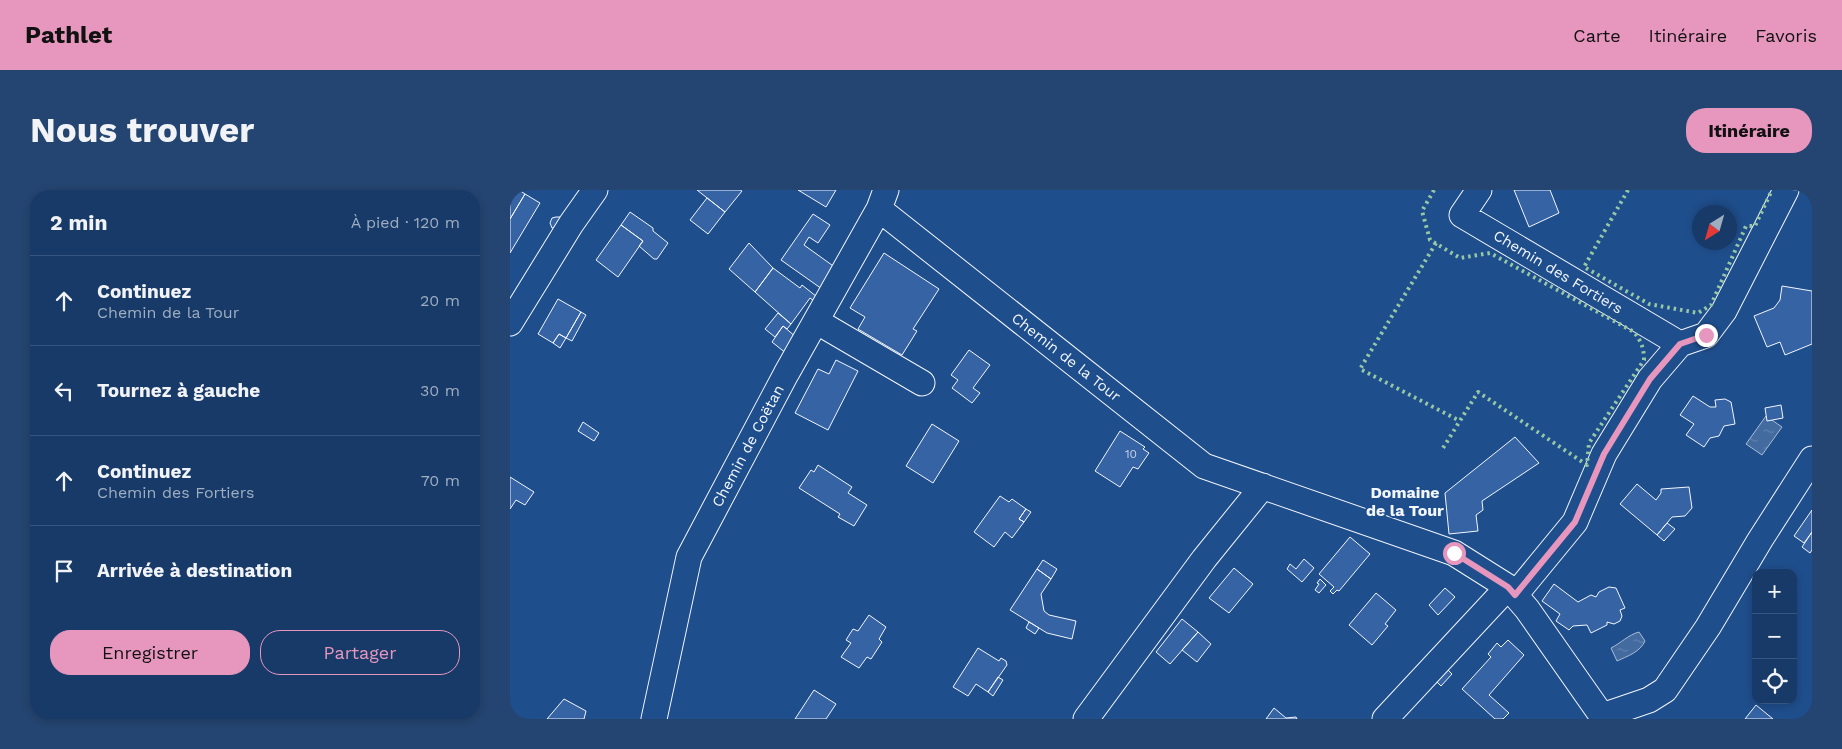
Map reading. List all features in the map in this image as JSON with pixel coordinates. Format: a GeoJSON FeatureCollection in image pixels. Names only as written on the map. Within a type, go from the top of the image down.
{"type":"FeatureCollection","features":[{"type":"Feature","properties":{"kind":"street"},"geometry":{"type":"LineString","coordinates":[[510,323],[518,291],[595,190]]}},
{"type":"Feature","properties":{"kind":"street","name":"Chemin des Fortiers"},"geometry":{"type":"LineString","coordinates":[[1479,190],[1462,215],[1680,344]]}},
{"type":"Feature","properties":{"kind":"street"},"geometry":{"type":"LineString","coordinates":[[1386,719],[1512,591],[1575,522],[1604,454],[1650,379],[1680,344],[1706,335],[1724,311],[1775,215],[1786,190]]}},
{"type":"Feature","properties":{"kind":"street","name":"Chemin de Coëtan"},"geometry":{"type":"LineString","coordinates":[[654,719],[689,557],[786,374],[882,200]]}},
{"type":"Feature","properties":{"kind":"street","name":"Chemin de la Tour"},"geometry":{"type":"LineString","coordinates":[[882,200],[1204,466],[1454,553],[1512,591],[1527,609],[1602,716],[1649,700],[1665,690],[1708,627],[1812,458]]}},
{"type":"Feature","properties":{"kind":"street"},"geometry":{"type":"LineString","coordinates":[[816,321],[922,383]]}},
{"type":"Feature","properties":{"kind":"street"},"geometry":{"type":"LineString","coordinates":[[1086,719],[1204,560],[1263,486]]}},
{"type":"Feature","properties":{"kind":"water"},"geometry":{"type":"Polygon","coordinates":[[[1766,416],[1782,427],[1762,455],[1746,444],[1766,416]]]}},
{"type":"Feature","properties":{"kind":"water"},"geometry":{"type":"Polygon","coordinates":[[[1639,632],[1645,641],[1643,645],[1633,653],[1617,661],[1611,648],[1639,632]]]}},
{"type":"Feature","properties":{"kind":"building"},"geometry":{"type":"Polygon","coordinates":[[[510,190],[519,190],[525,194],[510,219],[510,190]]]}},
{"type":"Feature","properties":{"kind":"building"},"geometry":{"type":"Polygon","coordinates":[[[697,190],[740,190],[742,191],[725,212],[697,190]]]}},
{"type":"Feature","properties":{"kind":"building"},"geometry":{"type":"Polygon","coordinates":[[[798,190],[836,190],[826,207],[798,190]]]}},
{"type":"Feature","properties":{"kind":"building"},"geometry":{"type":"Polygon","coordinates":[[[1514,190],[1550,190],[1559,213],[1529,227],[1514,190]]]}},
{"type":"Feature","properties":{"kind":"building"},"geometry":{"type":"Polygon","coordinates":[[[525,194],[540,203],[510,253],[510,219],[525,194]]]}},
{"type":"Feature","properties":{"kind":"building"},"geometry":{"type":"Polygon","coordinates":[[[707,198],[725,212],[708,234],[690,220],[707,198]]]}},
{"type":"Feature","properties":{"kind":"building"},"geometry":{"type":"Polygon","coordinates":[[[630,212],[653,228],[653,231],[668,243],[657,259],[654,259],[639,246],[643,241],[621,225],[630,212]]]}},
{"type":"Feature","properties":{"kind":"building"},"geometry":{"type":"Polygon","coordinates":[[[813,214],[830,225],[818,243],[809,237],[804,245],[836,268],[822,289],[781,260],[813,214]]]}},
{"type":"Feature","properties":{"kind":"building"},"geometry":{"type":"Polygon","coordinates":[[[560,217],[562,224],[560,228],[552,228],[550,223],[552,218],[560,217]]]}},
{"type":"Feature","properties":{"kind":"building"},"geometry":{"type":"Polygon","coordinates":[[[621,225],[643,241],[618,277],[596,260],[621,225]]]}},
{"type":"Feature","properties":{"kind":"building"},"geometry":{"type":"Polygon","coordinates":[[[749,243],[773,268],[755,292],[729,269],[749,243]]]}},
{"type":"Feature","properties":{"kind":"building"},"geometry":{"type":"Polygon","coordinates":[[[884,253],[939,289],[913,329],[917,331],[902,355],[858,329],[865,317],[850,308],[884,253]]]}},
{"type":"Feature","properties":{"kind":"building"},"geometry":{"type":"Polygon","coordinates":[[[773,268],[800,288],[802,285],[817,297],[814,301],[810,298],[791,324],[755,292],[773,268]]]}},
{"type":"Feature","properties":{"kind":"building"},"geometry":{"type":"Polygon","coordinates":[[[1782,286],[1812,291],[1812,344],[1785,355],[1780,342],[1767,347],[1754,316],[1774,308],[1780,300],[1782,286]]]}},
{"type":"Feature","properties":{"kind":"building"},"geometry":{"type":"Polygon","coordinates":[[[558,299],[581,312],[566,338],[559,334],[553,343],[538,334],[558,299]]]}},
{"type":"Feature","properties":{"kind":"building"},"geometry":{"type":"Polygon","coordinates":[[[581,312],[586,315],[572,341],[566,338],[581,312]]]}},
{"type":"Feature","properties":{"kind":"building"},"geometry":{"type":"Polygon","coordinates":[[[778,313],[791,324],[787,329],[783,326],[775,337],[765,329],[778,313]]]}},
{"type":"Feature","properties":{"kind":"building"},"geometry":{"type":"Polygon","coordinates":[[[783,326],[796,337],[787,354],[772,342],[783,326]]]}},
{"type":"Feature","properties":{"kind":"building"},"geometry":{"type":"Polygon","coordinates":[[[559,334],[566,338],[560,348],[553,343],[559,334]]]}},
{"type":"Feature","properties":{"kind":"building"},"geometry":{"type":"Polygon","coordinates":[[[969,350],[990,365],[973,388],[980,393],[972,403],[952,388],[958,380],[951,375],[969,350]]]}},
{"type":"Feature","properties":{"kind":"building"},"geometry":{"type":"Polygon","coordinates":[[[836,360],[858,371],[828,430],[795,413],[818,369],[829,374],[836,360]]]}},
{"type":"Feature","properties":{"kind":"building"},"geometry":{"type":"Polygon","coordinates":[[[1693,396],[1710,407],[1716,407],[1715,400],[1725,399],[1731,402],[1735,424],[1724,426],[1719,436],[1710,438],[1704,447],[1686,435],[1694,424],[1680,415],[1693,396]]]}},
{"type":"Feature","properties":{"kind":"building"},"geometry":{"type":"Polygon","coordinates":[[[1781,405],[1783,418],[1767,421],[1765,408],[1781,405]]]}},
{"type":"Feature","properties":{"kind":"building"},"geometry":{"type":"Polygon","coordinates":[[[583,422],[599,433],[594,441],[578,431],[583,422]]]}},
{"type":"Feature","properties":{"kind":"building"},"geometry":{"type":"Polygon","coordinates":[[[932,424],[959,441],[933,483],[906,466],[932,424]]]}},
{"type":"Feature","properties":{"kind":"building"},"geometry":{"type":"Polygon","coordinates":[[[1120,431],[1145,447],[1143,449],[1149,453],[1138,469],[1133,467],[1120,487],[1095,471],[1120,431]]]}},
{"type":"Feature","properties":{"kind":"building"},"geometry":{"type":"Polygon","coordinates":[[[1515,437],[1539,463],[1482,501],[1483,510],[1476,515],[1478,531],[1449,534],[1445,493],[1515,437]]]}},
{"type":"Feature","properties":{"kind":"building"},"geometry":{"type":"Polygon","coordinates":[[[818,465],[852,487],[848,493],[867,505],[854,526],[838,517],[840,514],[799,488],[811,470],[814,472],[818,465]]]}},
{"type":"Feature","properties":{"kind":"building"},"geometry":{"type":"Polygon","coordinates":[[[510,477],[534,492],[525,505],[516,500],[510,509],[510,477]]]}},
{"type":"Feature","properties":{"kind":"building"},"geometry":{"type":"Polygon","coordinates":[[[1637,484],[1656,500],[1661,493],[1661,489],[1689,487],[1692,508],[1685,516],[1672,517],[1657,535],[1620,504],[1637,484]]]}},
{"type":"Feature","properties":{"kind":"building"},"geometry":{"type":"Polygon","coordinates":[[[1000,496],[1009,502],[1012,499],[1026,509],[1019,519],[1024,522],[1012,538],[1005,532],[994,547],[974,532],[1000,496]]]}},
{"type":"Feature","properties":{"kind":"building"},"geometry":{"type":"Polygon","coordinates":[[[1026,509],[1031,512],[1024,522],[1019,519],[1026,509]]]}},
{"type":"Feature","properties":{"kind":"building"},"geometry":{"type":"Polygon","coordinates":[[[1812,510],[1812,532],[1804,543],[1794,536],[1812,510]]]}},
{"type":"Feature","properties":{"kind":"building"},"geometry":{"type":"Polygon","coordinates":[[[1667,523],[1675,529],[1664,541],[1657,535],[1667,523]]]}},
{"type":"Feature","properties":{"kind":"building"},"geometry":{"type":"Polygon","coordinates":[[[1812,532],[1812,550],[1810,553],[1802,547],[1812,532]]]}},
{"type":"Feature","properties":{"kind":"building"},"geometry":{"type":"Polygon","coordinates":[[[1350,537],[1370,554],[1339,591],[1337,590],[1333,594],[1330,591],[1334,587],[1319,574],[1350,537]]]}},
{"type":"Feature","properties":{"kind":"building"},"geometry":{"type":"Polygon","coordinates":[[[1304,559],[1314,568],[1302,582],[1287,569],[1290,564],[1296,569],[1304,559]]]}},
{"type":"Feature","properties":{"kind":"building"},"geometry":{"type":"Polygon","coordinates":[[[1043,560],[1057,569],[1051,579],[1037,569],[1043,560]]]}},
{"type":"Feature","properties":{"kind":"building"},"geometry":{"type":"Polygon","coordinates":[[[1234,568],[1253,584],[1229,613],[1209,598],[1234,568]]]}},
{"type":"Feature","properties":{"kind":"building"},"geometry":{"type":"Polygon","coordinates":[[[1037,569],[1051,579],[1041,594],[1044,611],[1049,615],[1076,621],[1072,639],[1047,633],[1010,610],[1037,569]]]}},
{"type":"Feature","properties":{"kind":"building"},"geometry":{"type":"Polygon","coordinates":[[[1320,579],[1326,585],[1319,593],[1315,590],[1320,579]]]}},
{"type":"Feature","properties":{"kind":"building"},"geometry":{"type":"Polygon","coordinates":[[[1554,584],[1578,602],[1591,595],[1596,597],[1599,592],[1609,587],[1616,588],[1625,608],[1620,610],[1622,616],[1620,621],[1614,624],[1607,622],[1607,625],[1591,633],[1587,625],[1573,626],[1569,630],[1556,621],[1560,614],[1542,601],[1554,584]]]}},
{"type":"Feature","properties":{"kind":"building"},"geometry":{"type":"Polygon","coordinates":[[[1445,588],[1455,597],[1438,615],[1429,605],[1445,588]]]}},
{"type":"Feature","properties":{"kind":"building"},"geometry":{"type":"Polygon","coordinates":[[[1376,593],[1396,610],[1385,624],[1388,626],[1372,645],[1349,625],[1376,593]]]}},
{"type":"Feature","properties":{"kind":"building"},"geometry":{"type":"Polygon","coordinates":[[[869,615],[886,627],[879,639],[882,642],[871,659],[867,657],[859,668],[841,657],[851,643],[846,640],[853,629],[858,631],[869,615]]]}},
{"type":"Feature","properties":{"kind":"building"},"geometry":{"type":"Polygon","coordinates":[[[1182,619],[1198,632],[1170,664],[1156,652],[1182,619]]]}},
{"type":"Feature","properties":{"kind":"building"},"geometry":{"type":"Polygon","coordinates":[[[1029,622],[1039,628],[1035,634],[1026,628],[1029,622]]]}},
{"type":"Feature","properties":{"kind":"building"},"geometry":{"type":"Polygon","coordinates":[[[1198,632],[1211,644],[1197,662],[1182,650],[1198,632]]]}},
{"type":"Feature","properties":{"kind":"building"},"geometry":{"type":"Polygon","coordinates":[[[1508,640],[1524,655],[1489,695],[1509,713],[1503,719],[1495,719],[1462,689],[1491,657],[1488,654],[1497,643],[1501,647],[1508,640]]]}},
{"type":"Feature","properties":{"kind":"building"},"geometry":{"type":"Polygon","coordinates":[[[978,648],[999,661],[1001,658],[1006,661],[1007,665],[988,692],[976,684],[968,696],[953,687],[978,648]]]}},
{"type":"Feature","properties":{"kind":"building"},"geometry":{"type":"Polygon","coordinates":[[[1445,667],[1452,674],[1441,686],[1434,679],[1445,667]]]}},
{"type":"Feature","properties":{"kind":"building"},"geometry":{"type":"Polygon","coordinates":[[[998,677],[1003,680],[993,696],[988,692],[998,677]]]}},
{"type":"Feature","properties":{"kind":"building"},"geometry":{"type":"Polygon","coordinates":[[[814,690],[836,704],[826,719],[795,719],[814,690]]]}},
{"type":"Feature","properties":{"kind":"building"},"geometry":{"type":"Polygon","coordinates":[[[564,699],[586,711],[584,719],[547,719],[564,699]]]}},
{"type":"Feature","properties":{"kind":"building"},"geometry":{"type":"Polygon","coordinates":[[[1756,705],[1773,719],[1745,719],[1756,705]]]}},
{"type":"Feature","properties":{"kind":"building"},"geometry":{"type":"Polygon","coordinates":[[[1274,708],[1286,718],[1296,717],[1297,719],[1266,719],[1274,708]]]}},
{"type":"Feature","properties":{"kind":"hedge"},"geometry":{"type":"LineString","coordinates":[[1434,190],[1422,211],[1430,240],[1460,258],[1490,253],[1634,332],[1642,345],[1644,356],[1644,360],[1589,443],[1587,465],[1478,392],[1443,448]]}},
{"type":"Feature","properties":{"kind":"hedge"},"geometry":{"type":"LineString","coordinates":[[1628,190],[1584,267],[1649,304],[1698,313],[1711,305],[1746,226],[1755,226],[1772,190]]}},
{"type":"Feature","properties":{"kind":"hedge"},"geometry":{"type":"LineString","coordinates":[[1436,243],[1360,369],[1460,421]]}},
{"type":"Feature","properties":{"kind":"district","name":"Domaine de la Tour"},"geometry":{"type":"Point","coordinates":[1405,501]}},
{"type":"Feature","properties":{"kind":"route"},"geometry":{"type":"LineString","coordinates":[[1454,553],[1508,587],[1515,595],[1575,522],[1604,454],[1650,379],[1680,344],[1706,335]]}}]}
